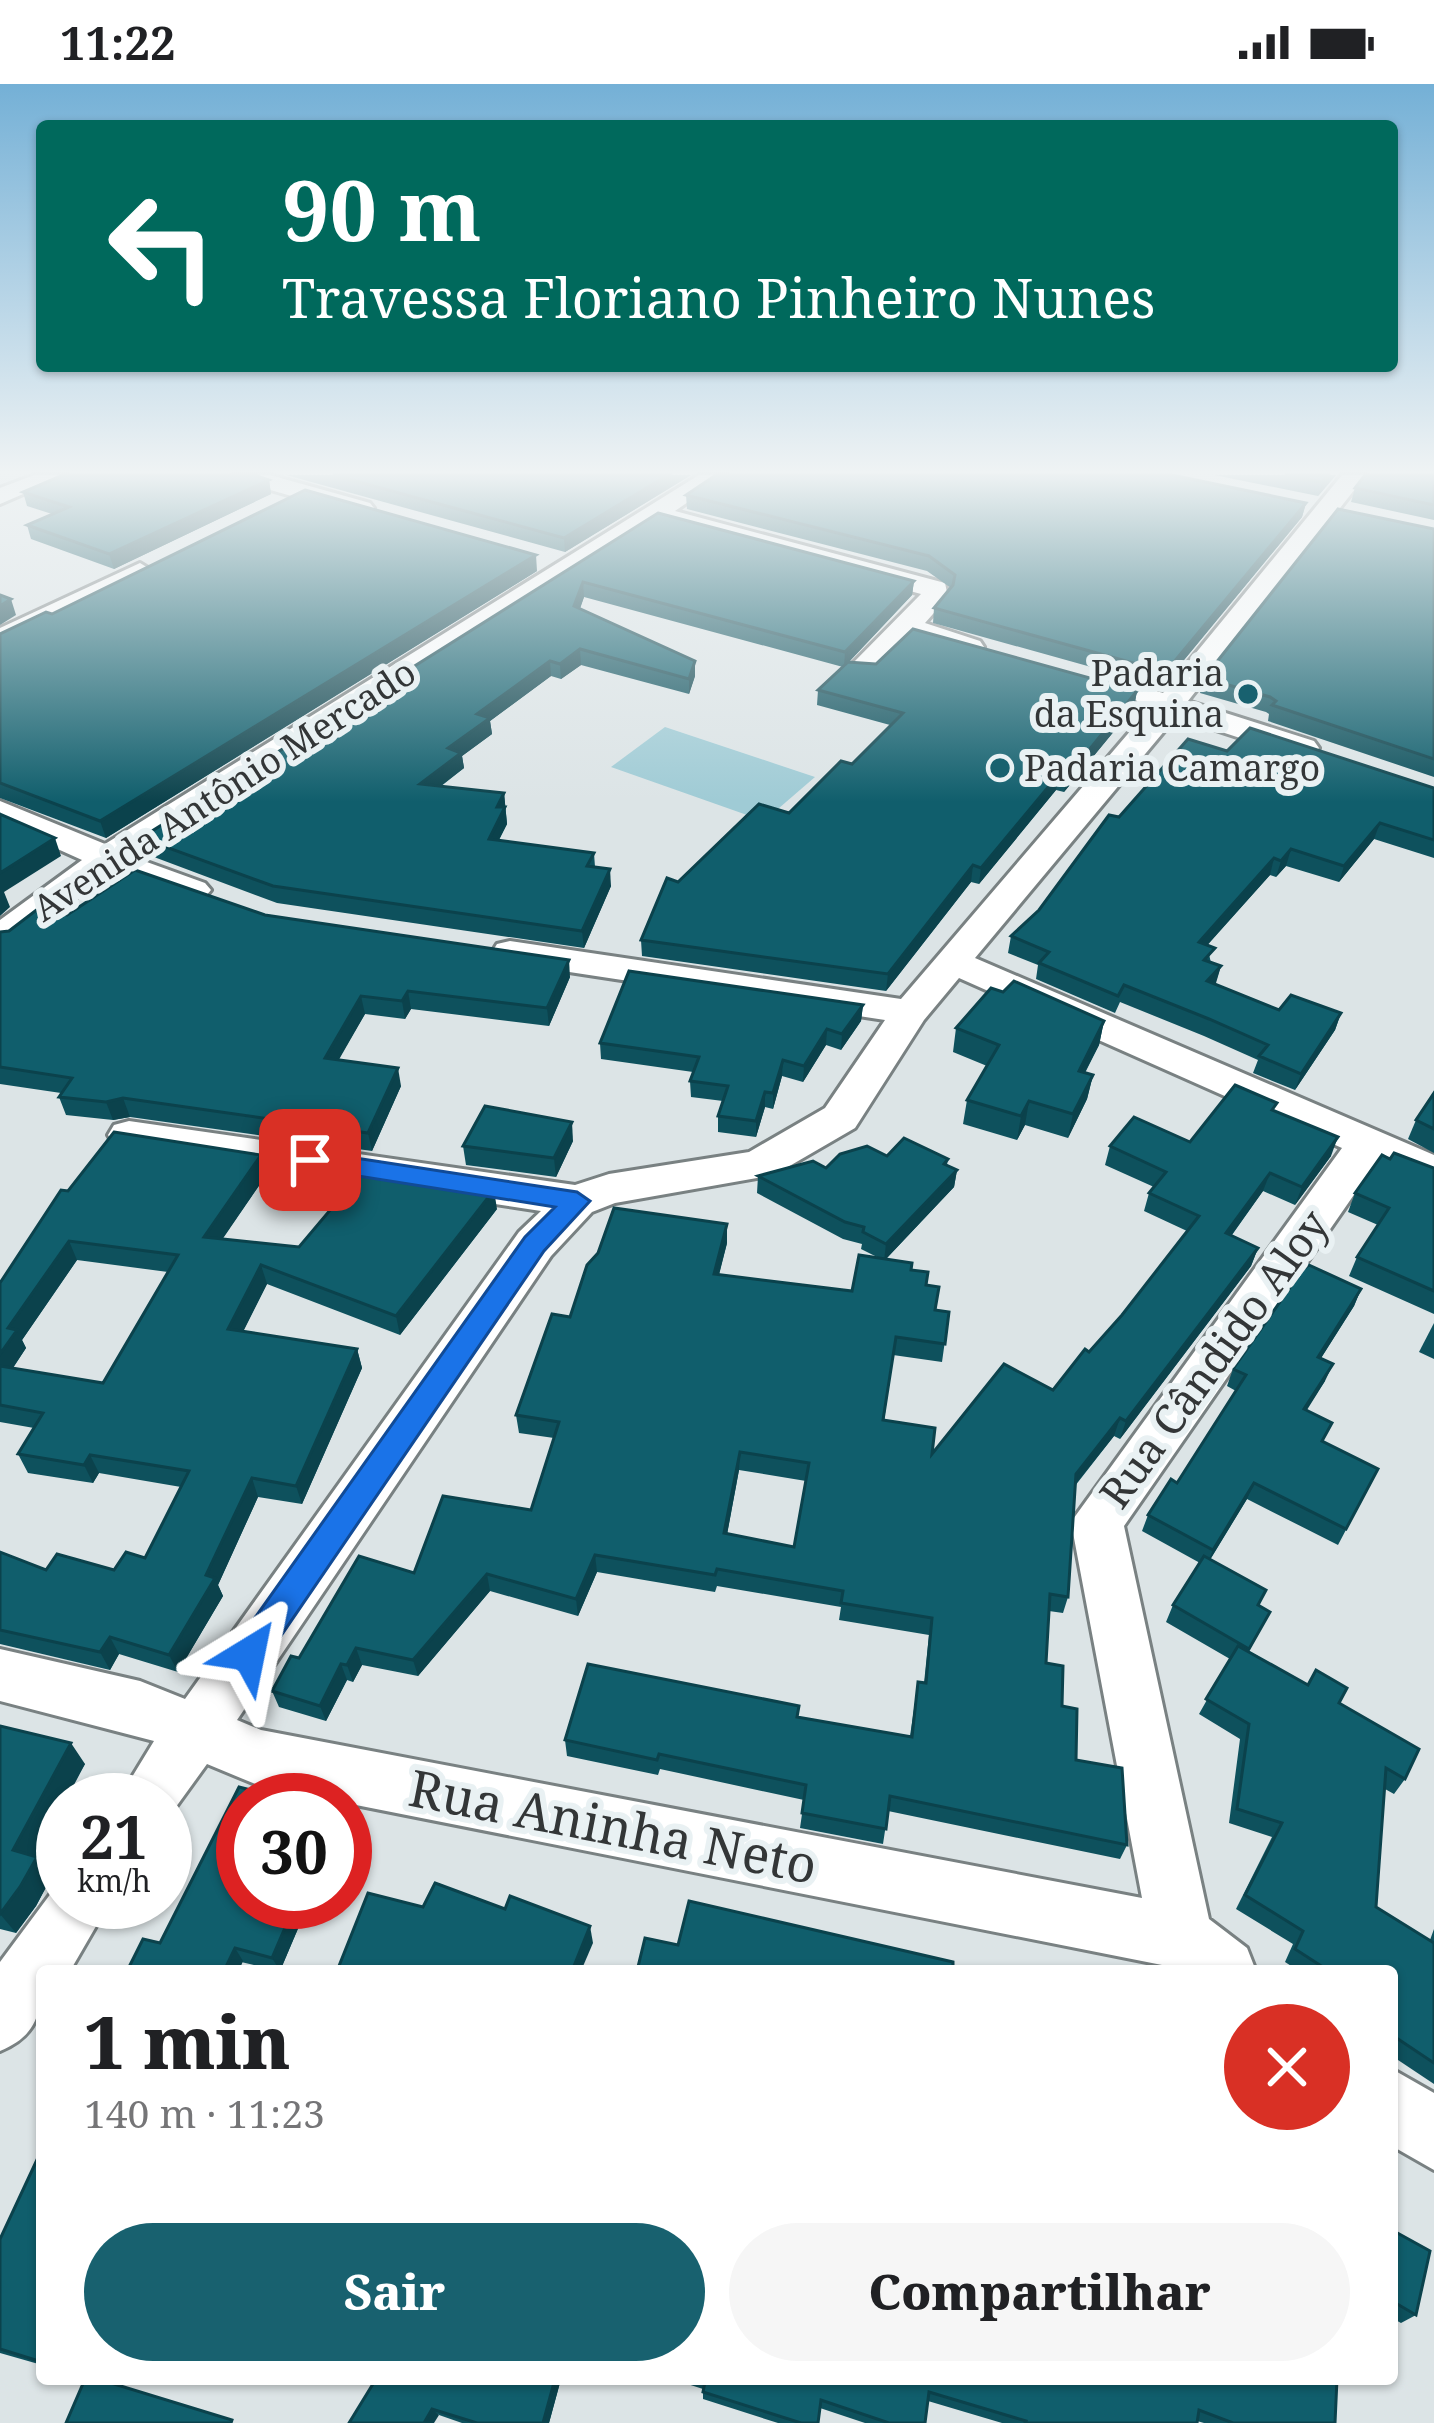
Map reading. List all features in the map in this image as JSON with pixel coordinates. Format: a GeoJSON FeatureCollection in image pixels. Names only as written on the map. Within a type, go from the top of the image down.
{"type":"FeatureCollection","features":[{"type":"Feature","properties":{"kind":"street"},"geometry":{"type":"LineString","coordinates":[[0,639],[113,584]]}},
{"type":"Feature","properties":{"kind":"street","name":"Avenida Antônio Mercado"},"geometry":{"type":"LineString","coordinates":[[0,938],[107,858],[545,584]]}},
{"type":"Feature","properties":{"kind":"street"},"geometry":{"type":"LineString","coordinates":[[862,670],[934,597],[935,589],[917,584]]}},
{"type":"Feature","properties":{"kind":"street"},"geometry":{"type":"LineString","coordinates":[[167,1773],[535,1244],[577,1201],[609,1189],[759,1165],[840,1118],[910,1012],[1265,584]]}},
{"type":"Feature","properties":{"kind":"street"},"geometry":{"type":"LineString","coordinates":[[907,626],[988,652]]}},
{"type":"Feature","properties":{"kind":"street"},"geometry":{"type":"LineString","coordinates":[[1125,691],[1324,756]]}},
{"type":"Feature","properties":{"kind":"street"},"geometry":{"type":"LineString","coordinates":[[0,811],[107,858],[231,903]]}},
{"type":"Feature","properties":{"kind":"street"},"geometry":{"type":"LineString","coordinates":[[484,949],[910,1012]]}},
{"type":"Feature","properties":{"kind":"street"},"geometry":{"type":"LineString","coordinates":[[952,962],[1434,1172]]}},
{"type":"Feature","properties":{"kind":"street"},"geometry":{"type":"LineString","coordinates":[[129,1135],[577,1201]]}},
{"type":"Feature","properties":{"kind":"street","name":"Rua Cândido Aloy"},"geometry":{"type":"LineString","coordinates":[[1202,1954],[1096,1522],[1367,1144]]}},
{"type":"Feature","properties":{"kind":"street","name":"Rua Aninha Neto"},"geometry":{"type":"LineString","coordinates":[[0,1676],[140,1708],[260,1758],[1202,1954]]}},
{"type":"Feature","properties":{"kind":"street"},"geometry":{"type":"LineString","coordinates":[[36,1965],[61,1929]]}},
{"type":"Feature","properties":{"kind":"street"},"geometry":{"type":"LineString","coordinates":[[0,2018],[36,1965]]}},
{"type":"Feature","properties":{"kind":"street"},"geometry":{"type":"LineString","coordinates":[[1398,2108],[1434,2136]]}},
{"type":"Feature","properties":{"kind":"shaded area"},"geometry":{"type":"Polygon","coordinates":[[[665,727],[815,777],[764,821],[611,767],[665,727]]]}},
{"type":"Feature","properties":{"kind":"building"},"geometry":{"type":"Polygon","coordinates":[[[113,584],[488,584],[100,821],[0,783],[0,634],[46,612],[52,614],[113,584]]]}},
{"type":"Feature","properties":{"kind":"building"},"geometry":{"type":"Polygon","coordinates":[[[545,584],[582,584],[574,606],[695,661],[689,679],[580,649],[560,664],[550,661],[477,714],[490,718],[448,748],[461,753],[420,784],[504,793],[497,807],[505,807],[489,839],[594,853],[587,866],[610,869],[582,931],[273,886],[141,838],[545,584]]]}},
{"type":"Feature","properties":{"kind":"building"},"geometry":{"type":"Polygon","coordinates":[[[591,584],[911,584],[845,652],[591,584]]]}},
{"type":"Feature","properties":{"kind":"building"},"geometry":{"type":"Polygon","coordinates":[[[1239,584],[1169,668],[1155,669],[934,608],[953,585],[1239,584]]]}},
{"type":"Feature","properties":{"kind":"building"},"geometry":{"type":"Polygon","coordinates":[[[1278,584],[1434,584],[1434,759],[1272,705],[1276,701],[1270,697],[1204,678],[1278,584]]]}},
{"type":"Feature","properties":{"kind":"building"},"geometry":{"type":"Polygon","coordinates":[[[913,629],[1137,691],[1067,777],[1059,774],[981,868],[973,865],[888,974],[641,940],[667,878],[678,882],[759,804],[789,813],[841,761],[852,764],[903,713],[818,690],[848,662],[876,664],[913,629]]]}},
{"type":"Feature","properties":{"kind":"building"},"geometry":{"type":"Polygon","coordinates":[[[1250,728],[1434,788],[1434,840],[1380,823],[1344,866],[1291,849],[1281,861],[1274,858],[1199,942],[1215,948],[1204,960],[1221,966],[1207,981],[1279,1010],[1291,995],[1341,1013],[1301,1074],[1259,1056],[1268,1045],[1209,1019],[1124,985],[1118,996],[1039,963],[1049,952],[1011,936],[1039,910],[1109,815],[1119,817],[1188,739],[1227,751],[1250,728]]]}},
{"type":"Feature","properties":{"kind":"building"},"geometry":{"type":"Polygon","coordinates":[[[0,814],[55,838],[0,873],[0,814]]]}},
{"type":"Feature","properties":{"kind":"building"},"geometry":{"type":"Polygon","coordinates":[[[135,870],[265,915],[569,960],[547,1008],[408,991],[402,1001],[361,996],[325,1058],[398,1068],[368,1133],[123,1098],[106,1102],[59,1097],[72,1078],[0,1067],[0,932],[9,931],[43,905],[67,915],[135,870]]]}},
{"type":"Feature","properties":{"kind":"building"},"geometry":{"type":"Polygon","coordinates":[[[629,971],[863,1005],[842,1034],[827,1029],[804,1066],[783,1060],[773,1093],[765,1092],[756,1121],[718,1116],[728,1086],[690,1081],[699,1057],[600,1043],[629,971]]]}},
{"type":"Feature","properties":{"kind":"building"},"geometry":{"type":"Polygon","coordinates":[[[1014,981],[1104,1021],[1079,1071],[1093,1075],[1073,1114],[1029,1101],[1021,1116],[967,1100],[999,1045],[956,1028],[991,988],[1003,992],[1014,981]]]}},
{"type":"Feature","properties":{"kind":"building"},"geometry":{"type":"Polygon","coordinates":[[[1235,1085],[1277,1103],[1272,1110],[1338,1137],[1302,1187],[1270,1173],[1226,1233],[1258,1248],[1126,1421],[1120,1418],[1076,1474],[1068,1597],[1050,1594],[1046,1663],[1063,1666],[1062,1706],[1077,1709],[1076,1760],[1122,1768],[1127,1845],[890,1796],[886,1829],[802,1813],[806,1785],[565,1740],[588,1664],[799,1706],[797,1717],[912,1737],[918,1682],[926,1683],[932,1618],[841,1603],[843,1591],[717,1569],[715,1575],[595,1555],[576,1599],[487,1574],[413,1660],[356,1648],[347,1665],[341,1664],[320,1706],[272,1691],[291,1656],[299,1658],[359,1556],[414,1573],[443,1496],[531,1510],[559,1422],[516,1415],[552,1314],[570,1317],[587,1265],[598,1253],[614,1208],[727,1224],[714,1274],[852,1291],[859,1255],[912,1263],[911,1270],[928,1272],[926,1285],[939,1287],[935,1310],[949,1312],[945,1344],[896,1337],[883,1420],[935,1428],[932,1454],[1004,1364],[1053,1390],[1085,1349],[1089,1352],[1122,1315],[1199,1216],[1149,1193],[1166,1172],[1110,1146],[1134,1117],[1190,1142],[1235,1085]],[[740,1452],[724,1533],[794,1547],[809,1463],[740,1452]]]}},
{"type":"Feature","properties":{"kind":"building"},"geometry":{"type":"Polygon","coordinates":[[[1434,1093],[1434,1129],[1416,1120],[1434,1093]]]}},
{"type":"Feature","properties":{"kind":"building"},"geometry":{"type":"Polygon","coordinates":[[[485,1106],[572,1122],[554,1158],[463,1146],[485,1106]]]}},
{"type":"Feature","properties":{"kind":"building"},"geometry":{"type":"Polygon","coordinates":[[[114,1132],[261,1155],[204,1237],[299,1247],[364,1170],[421,1184],[425,1179],[494,1190],[396,1316],[261,1265],[228,1329],[357,1349],[296,1486],[252,1478],[206,1575],[215,1578],[169,1655],[110,1637],[100,1652],[0,1630],[0,1552],[46,1570],[57,1554],[114,1570],[126,1552],[145,1558],[189,1471],[90,1455],[84,1465],[18,1454],[43,1413],[0,1405],[0,1366],[103,1383],[178,1255],[69,1241],[8,1328],[17,1330],[0,1354],[0,1283],[61,1190],[68,1191],[114,1132]]]}},
{"type":"Feature","properties":{"kind":"building"},"geometry":{"type":"Polygon","coordinates":[[[904,1138],[948,1159],[944,1164],[957,1170],[886,1244],[863,1232],[864,1227],[845,1222],[758,1176],[813,1161],[826,1168],[840,1154],[867,1146],[887,1156],[904,1138]]]}},
{"type":"Feature","properties":{"kind":"building"},"geometry":{"type":"Polygon","coordinates":[[[1394,1153],[1434,1168],[1434,1291],[1357,1257],[1389,1208],[1355,1193],[1382,1155],[1390,1159],[1394,1153]]]}},
{"type":"Feature","properties":{"kind":"building"},"geometry":{"type":"Polygon","coordinates":[[[1309,1265],[1361,1289],[1318,1357],[1333,1364],[1304,1409],[1332,1423],[1322,1441],[1378,1469],[1346,1529],[1254,1483],[1213,1550],[1148,1515],[1171,1479],[1177,1483],[1246,1375],[1233,1369],[1309,1265]]]}},
{"type":"Feature","properties":{"kind":"building"},"geometry":{"type":"Polygon","coordinates":[[[1204,1556],[1266,1590],[1258,1605],[1270,1612],[1249,1649],[1173,1605],[1204,1556]]]}},
{"type":"Feature","properties":{"kind":"building"},"geometry":{"type":"Polygon","coordinates":[[[1238,1646],[1308,1685],[1316,1670],[1347,1688],[1339,1703],[1419,1749],[1405,1779],[1386,1768],[1376,1907],[1434,1943],[1434,2063],[1398,2039],[1398,1965],[1320,1965],[1295,1949],[1303,1931],[1245,1895],[1282,1823],[1237,1809],[1249,1724],[1206,1699],[1238,1646]]]}},
{"type":"Feature","properties":{"kind":"building"},"geometry":{"type":"Polygon","coordinates":[[[0,1726],[71,1743],[55,1773],[36,1773],[36,1808],[13,1850],[36,1859],[0,1914],[0,1726]]]}},
{"type":"Feature","properties":{"kind":"building"},"geometry":{"type":"Polygon","coordinates":[[[216,1832],[216,1929],[284,1929],[272,1958],[235,1948],[227,1965],[130,1965],[143,1939],[160,1943],[167,1929],[192,1929],[192,1880],[216,1832]]]}},
{"type":"Feature","properties":{"kind":"building"},"geometry":{"type":"Polygon","coordinates":[[[435,1883],[505,1909],[510,1896],[590,1926],[574,1965],[339,1965],[354,1929],[372,1929],[372,1894],[423,1907],[435,1883]]]}},
{"type":"Feature","properties":{"kind":"building"},"geometry":{"type":"Polygon","coordinates":[[[689,1901],[953,1965],[638,1965],[645,1938],[678,1945],[689,1901]]]}},
{"type":"Feature","properties":{"kind":"building"},"geometry":{"type":"Polygon","coordinates":[[[36,2162],[36,2360],[0,2349],[0,2239],[36,2162]]]}},
{"type":"Feature","properties":{"kind":"building"},"geometry":{"type":"Polygon","coordinates":[[[1398,2233],[1430,2251],[1416,2315],[1398,2304],[1398,2233]]]}},
{"type":"Feature","properties":{"kind":"building"},"geometry":{"type":"Polygon","coordinates":[[[82,2385],[118,2385],[232,2420],[231,2423],[66,2423],[82,2385]]]}},
{"type":"Feature","properties":{"kind":"building"},"geometry":{"type":"Polygon","coordinates":[[[372,2385],[553,2385],[543,2423],[477,2423],[432,2409],[424,2423],[349,2423],[372,2385]]]}},
{"type":"Feature","properties":{"kind":"building"},"geometry":{"type":"Polygon","coordinates":[[[704,2385],[1337,2385],[1335,2423],[1233,2423],[1199,2410],[1197,2423],[1025,2423],[929,2392],[925,2423],[889,2423],[821,2400],[818,2423],[801,2423],[703,2392],[704,2385]]]}},
{"type":"Feature","properties":{"kind":"place","name":"Padaria da Esquina"},"geometry":{"type":"Point","coordinates":[1248,694]}},
{"type":"Feature","properties":{"kind":"place","name":"Padaria Camargo"},"geometry":{"type":"Point","coordinates":[1000,768]}},
{"type":"Feature","properties":{"kind":"route"},"geometry":{"type":"LineString","coordinates":[[249,1654],[535,1244],[577,1201],[310,1160]]}}]}
